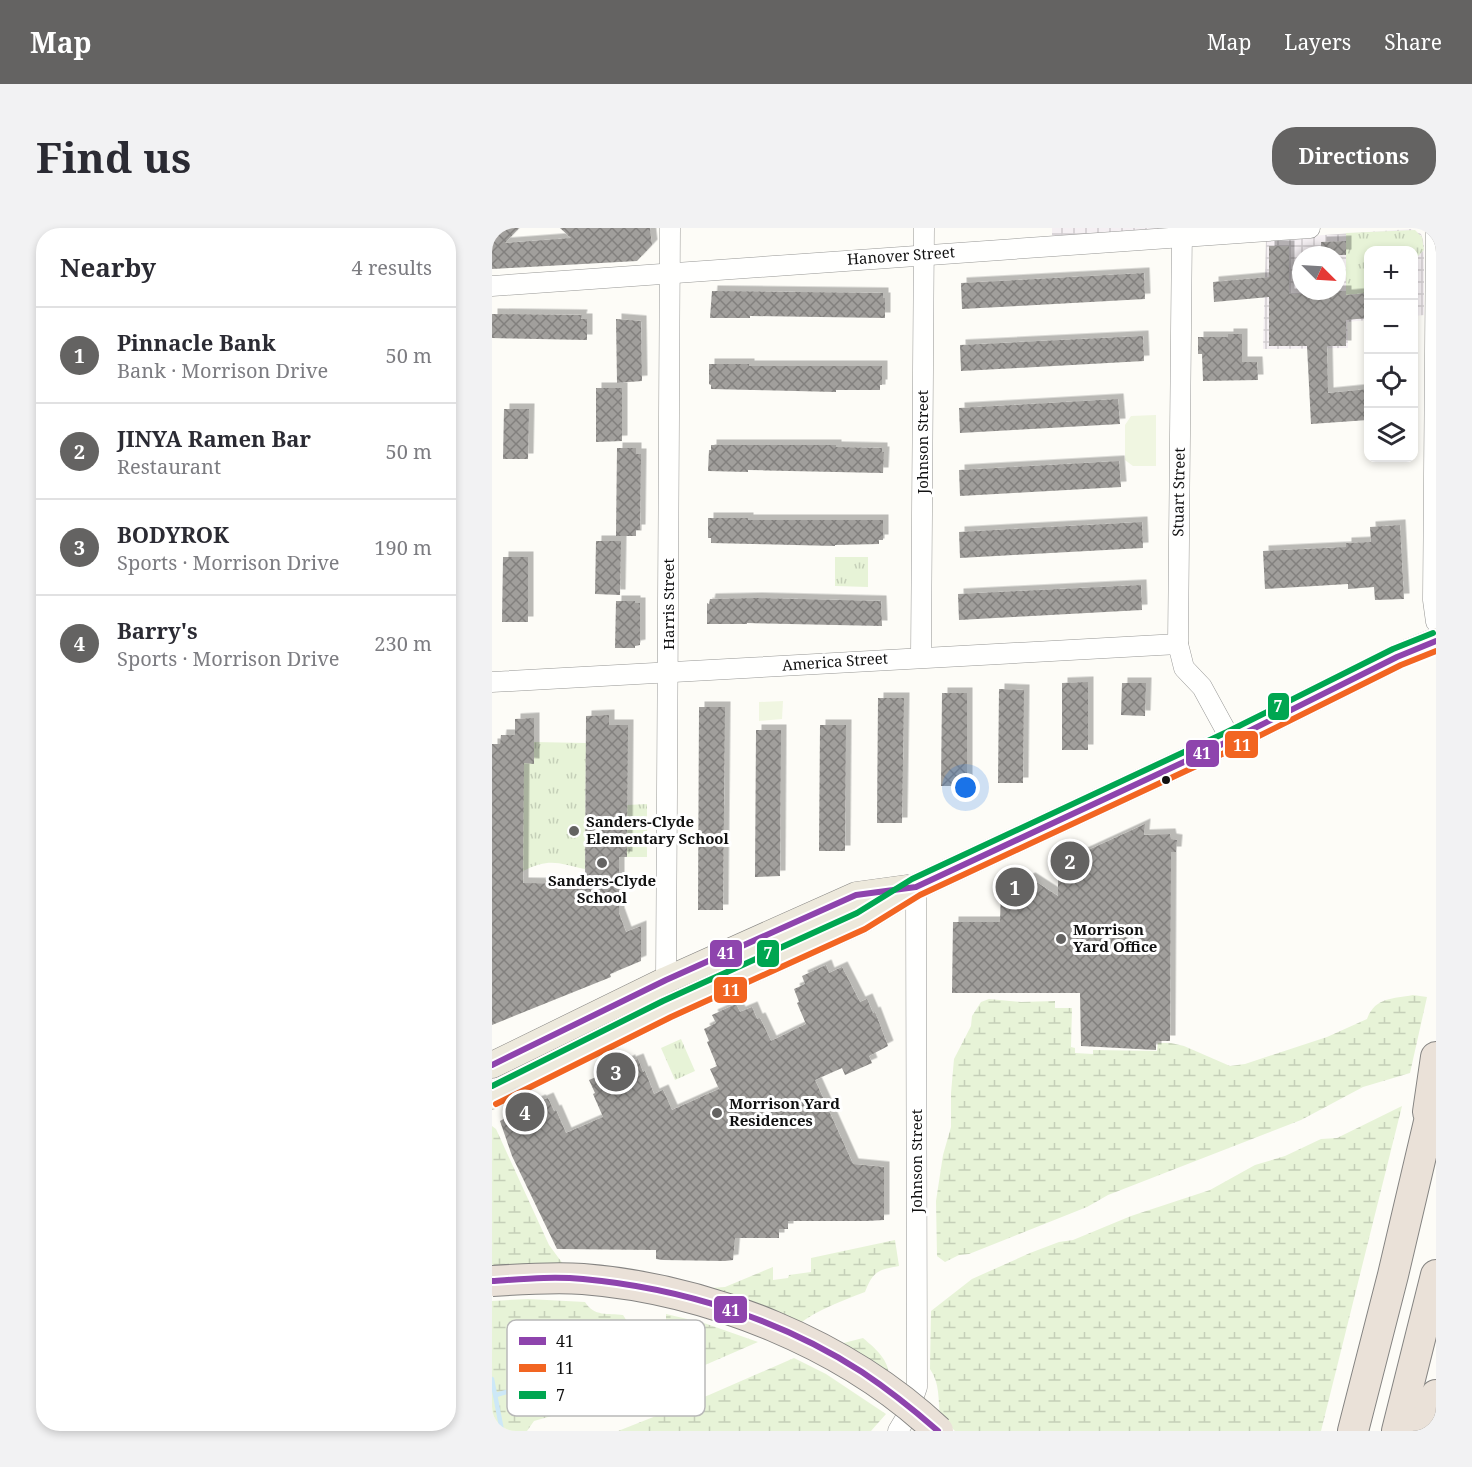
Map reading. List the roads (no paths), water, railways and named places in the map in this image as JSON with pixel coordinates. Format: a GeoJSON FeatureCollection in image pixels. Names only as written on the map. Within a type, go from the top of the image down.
{"type":"FeatureCollection","features":[{"type":"Feature","properties":{"kind":"highway"},"geometry":{"type":"LineString","coordinates":[[1423,1148],[1436,1058]]}},
{"type":"Feature","properties":{"kind":"highway"},"geometry":{"type":"LineString","coordinates":[[1353,1431],[1436,1092]]}},
{"type":"Feature","properties":{"kind":"highway"},"geometry":{"type":"LineString","coordinates":[[1396,1431],[1436,1275]]}},
{"type":"Feature","properties":{"kind":"highway"},"geometry":{"type":"LineString","coordinates":[[492,1281],[539,1278],[631,1285],[734,1312],[815,1346],[861,1372],[898,1398],[938,1431]]}},
{"type":"Feature","properties":{"kind":"highway"},"geometry":{"type":"LineString","coordinates":[[1422,1431],[1436,1395]]}},
{"type":"Feature","properties":{"kind":"main road"},"geometry":{"type":"LineString","coordinates":[[492,1096],[667,1009],[861,921],[916,887],[1231,740],[1397,657],[1436,641]]}},
{"type":"Feature","properties":{"kind":"main road"},"geometry":{"type":"LineString","coordinates":[[492,1065],[666,980],[856,895],[916,887]]}},
{"type":"Feature","properties":{"kind":"street","name":"Harris Street"},"geometry":{"type":"LineString","coordinates":[[666,980],[670,228]]}},
{"type":"Feature","properties":{"kind":"street","name":"Johnson Street"},"geometry":{"type":"LineString","coordinates":[[921,657],[924,228]]}},
{"type":"Feature","properties":{"kind":"street","name":"Hanover Street"},"geometry":{"type":"LineString","coordinates":[[492,286],[924,255],[1046,237],[1310,228]]}},
{"type":"Feature","properties":{"kind":"street"},"geometry":{"type":"LineString","coordinates":[[1436,228],[1433,600],[1436,622]]}},
{"type":"Feature","properties":{"kind":"street","name":"Stuart Street"},"geometry":{"type":"LineString","coordinates":[[1182,232],[1178,644],[1184,668],[1202,687],[1231,740]]}},
{"type":"Feature","properties":{"kind":"street","name":"America Street"},"geometry":{"type":"LineString","coordinates":[[492,682],[1178,644]]}},
{"type":"Feature","properties":{"kind":"street","name":"Johnson Street"},"geometry":{"type":"LineString","coordinates":[[898,1431],[907,1416],[917,1387],[916,887]]}},
{"type":"Feature","properties":{"kind":"waterway"},"geometry":{"type":"LineString","coordinates":[[492,1379],[502,1431]]}},
{"type":"Feature","properties":{"kind":"waterway"},"geometry":{"type":"LineString","coordinates":[[496,1395],[507,1392]]}},
{"type":"Feature","properties":{"kind":"place","name":"Sanders-Clyde Elementary School"},"geometry":{"type":"Point","coordinates":[574,831]}},
{"type":"Feature","properties":{"kind":"place","name":"JINYA Ramen Bar"},"geometry":{"type":"Point","coordinates":[1070,861]}},
{"type":"Feature","properties":{"kind":"place","name":"Sanders-Clyde School"},"geometry":{"type":"Point","coordinates":[602,863]}},
{"type":"Feature","properties":{"kind":"place","name":"Pinnacle Bank"},"geometry":{"type":"Point","coordinates":[1015,887]}},
{"type":"Feature","properties":{"kind":"place","name":"Morrison Yard Office"},"geometry":{"type":"Point","coordinates":[1061,939]}},
{"type":"Feature","properties":{"kind":"place","name":"BODYROK"},"geometry":{"type":"Point","coordinates":[616,1072]}},
{"type":"Feature","properties":{"kind":"place","name":"Barry's"},"geometry":{"type":"Point","coordinates":[525,1112]}},
{"type":"Feature","properties":{"kind":"place","name":"Morrison Yard Residences"},"geometry":{"type":"Point","coordinates":[717,1113]}}]}
